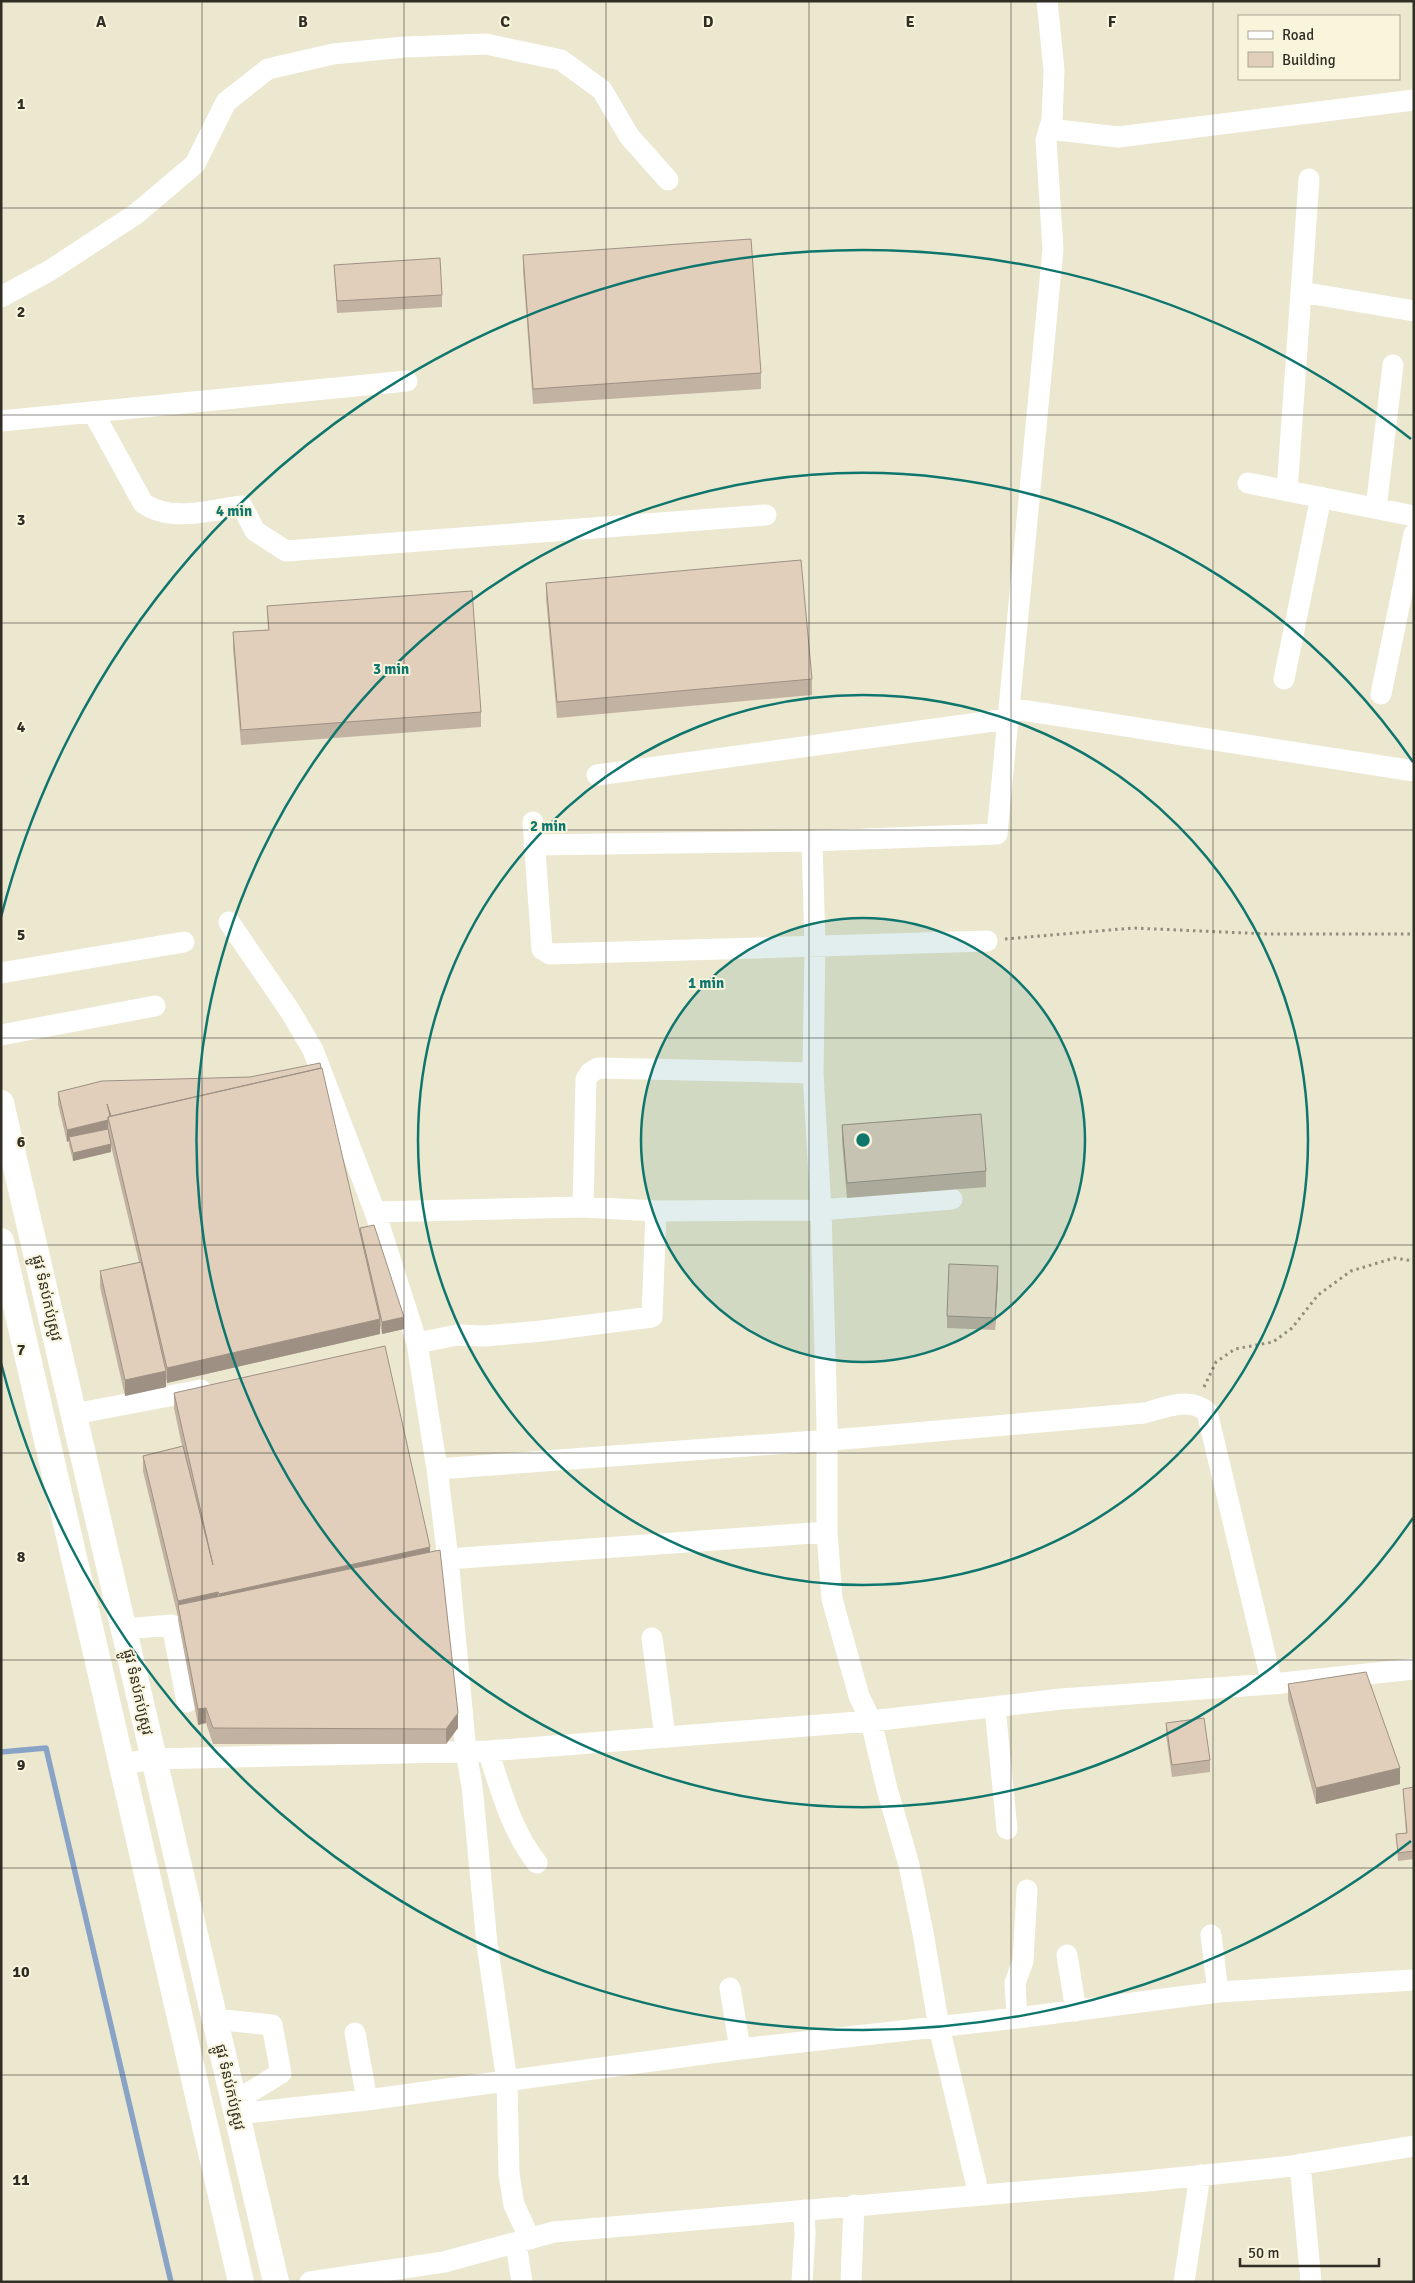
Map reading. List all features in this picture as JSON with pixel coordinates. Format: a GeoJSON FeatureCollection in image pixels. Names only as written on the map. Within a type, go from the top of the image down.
{"type":"FeatureCollection","features":[{"type":"Feature","properties":{"kind":"main road","name":"ផ្លូវ ទំនប់កប់ស្រូវ"},"geometry":{"type":"LineString","coordinates":[[1,1103],[276,2282]]}},
{"type":"Feature","properties":{"kind":"main road"},"geometry":{"type":"LineString","coordinates":[[1,1241],[241,2282]]}},
{"type":"Feature","properties":{"kind":"street"},"geometry":{"type":"LineString","coordinates":[[534,845],[812,841],[997,834],[1053,249],[1046,140],[1052,120],[1054,70],[1047,1]]}},
{"type":"Feature","properties":{"kind":"street"},"geometry":{"type":"LineString","coordinates":[[1,297],[49,271],[136,214],[173,183],[195,164],[226,102],[268,69],[333,54],[486,44],[561,60],[602,90],[628,136],[668,180]]}},
{"type":"Feature","properties":{"kind":"street"},"geometry":{"type":"LineString","coordinates":[[1049,129],[1118,137],[1414,100]]}},
{"type":"Feature","properties":{"kind":"street"},"geometry":{"type":"LineString","coordinates":[[1287,491],[1309,179]]}},
{"type":"Feature","properties":{"kind":"street"},"geometry":{"type":"LineString","coordinates":[[1301,292],[1414,311]]}},
{"type":"Feature","properties":{"kind":"street"},"geometry":{"type":"LineString","coordinates":[[1376,508],[1392,365]]}},
{"type":"Feature","properties":{"kind":"street"},"geometry":{"type":"LineString","coordinates":[[1,421],[408,380]]}},
{"type":"Feature","properties":{"kind":"street"},"geometry":{"type":"LineString","coordinates":[[93,412],[143,503],[154,511],[174,514],[242,506],[256,531],[286,551],[766,515]]}},
{"type":"Feature","properties":{"kind":"street"},"geometry":{"type":"LineString","coordinates":[[1248,483],[1414,516]]}},
{"type":"Feature","properties":{"kind":"street"},"geometry":{"type":"LineString","coordinates":[[1284,679],[1321,498]]}},
{"type":"Feature","properties":{"kind":"street"},"geometry":{"type":"LineString","coordinates":[[1381,694],[1414,534]]}},
{"type":"Feature","properties":{"kind":"street"},"geometry":{"type":"LineString","coordinates":[[597,775],[1009,713],[1414,771]]}},
{"type":"Feature","properties":{"kind":"street"},"geometry":{"type":"LineString","coordinates":[[533,822],[542,949],[550,954],[987,941]]}},
{"type":"Feature","properties":{"kind":"street"},"geometry":{"type":"LineString","coordinates":[[812,841],[814,946],[813,1073],[821,1210],[827,1532],[832,1599],[859,1696],[871,1721],[887,1789],[909,1865],[939,2027],[979,2195]]}},
{"type":"Feature","properties":{"kind":"street"},"geometry":{"type":"LineString","coordinates":[[229,922],[290,1011],[313,1050],[375,1212],[417,1343],[437,1469],[448,1559],[466,1752],[472,1786],[487,1944],[507,2080],[509,2174],[523,2242],[522,2282]]}},
{"type":"Feature","properties":{"kind":"street"},"geometry":{"type":"LineString","coordinates":[[1,973],[184,942]]}},
{"type":"Feature","properties":{"kind":"street"},"geometry":{"type":"LineString","coordinates":[[1,1035],[156,1006]]}},
{"type":"Feature","properties":{"kind":"street"},"geometry":{"type":"LineString","coordinates":[[583,1206],[586,1079],[590,1073],[598,1068],[813,1073]]}},
{"type":"Feature","properties":{"kind":"street"},"geometry":{"type":"LineString","coordinates":[[375,1212],[583,1206],[656,1211],[821,1210],[952,1199]]}},
{"type":"Feature","properties":{"kind":"street"},"geometry":{"type":"LineString","coordinates":[[417,1343],[457,1335],[485,1336],[542,1331],[652,1317],[656,1211]]}},
{"type":"Feature","properties":{"kind":"street"},"geometry":{"type":"LineString","coordinates":[[74,1414],[223,1386]]}},
{"type":"Feature","properties":{"kind":"street"},"geometry":{"type":"LineString","coordinates":[[437,1469],[826,1440],[1144,1413],[1188,1403],[1200,1405],[1207,1412],[1272,1684]]}},
{"type":"Feature","properties":{"kind":"street"},"geometry":{"type":"LineString","coordinates":[[448,1559],[827,1532]]}},
{"type":"Feature","properties":{"kind":"street"},"geometry":{"type":"LineString","coordinates":[[124,1629],[172,1625],[187,1702]]}},
{"type":"Feature","properties":{"kind":"street"},"geometry":{"type":"LineString","coordinates":[[652,1638],[665,1736]]}},
{"type":"Feature","properties":{"kind":"street"},"geometry":{"type":"LineString","coordinates":[[121,1764],[154,1760],[488,1751],[871,1721],[1061,1699],[1272,1684],[1414,1669]]}},
{"type":"Feature","properties":{"kind":"street"},"geometry":{"type":"LineString","coordinates":[[995,1707],[1007,1829]]}},
{"type":"Feature","properties":{"kind":"street"},"geometry":{"type":"LineString","coordinates":[[488,1751],[507,1810],[524,1846],[537,1862]]}},
{"type":"Feature","properties":{"kind":"street"},"geometry":{"type":"LineString","coordinates":[[1017,2018],[1015,1983],[1023,1961],[1026,1890]]}},
{"type":"Feature","properties":{"kind":"street"},"geometry":{"type":"LineString","coordinates":[[1211,1935],[1218,1992]]}},
{"type":"Feature","properties":{"kind":"street"},"geometry":{"type":"LineString","coordinates":[[1067,1955],[1076,2010]]}},
{"type":"Feature","properties":{"kind":"street"},"geometry":{"type":"LineString","coordinates":[[235,2108],[367,2100],[740,2049],[1017,2018],[1218,1992],[1414,1980]]}},
{"type":"Feature","properties":{"kind":"street"},"geometry":{"type":"LineString","coordinates":[[730,1988],[740,2049]]}},
{"type":"Feature","properties":{"kind":"street"},"geometry":{"type":"LineString","coordinates":[[214,2019],[272,2026],[281,2074],[235,2108]]}},
{"type":"Feature","properties":{"kind":"street"},"geometry":{"type":"LineString","coordinates":[[355,2033],[367,2100]]}},
{"type":"Feature","properties":{"kind":"street"},"geometry":{"type":"LineString","coordinates":[[310,2282],[444,2262],[554,2232],[1200,2176],[1300,2164],[1414,2146]]}},
{"type":"Feature","properties":{"kind":"street"},"geometry":{"type":"LineString","coordinates":[[1300,2164],[1311,2282]]}},
{"type":"Feature","properties":{"kind":"street"},"geometry":{"type":"LineString","coordinates":[[1184,2282],[1200,2176]]}},
{"type":"Feature","properties":{"kind":"street"},"geometry":{"type":"LineString","coordinates":[[851,2282],[854,2205]]}},
{"type":"Feature","properties":{"kind":"street"},"geometry":{"type":"LineString","coordinates":[[802,2282],[805,2234],[804,2210]]}},
{"type":"Feature","properties":{"kind":"path"},"geometry":{"type":"LineString","coordinates":[[987,941],[1133,928],[1268,934],[1414,934]]}},
{"type":"Feature","properties":{"kind":"path"},"geometry":{"type":"LineString","coordinates":[[1200,1405],[1204,1385],[1216,1362],[1235,1349],[1273,1342],[1292,1328],[1318,1295],[1351,1271],[1394,1258],[1414,1261]]}},
{"type":"Feature","properties":{"kind":"building"},"geometry":{"type":"Polygon","coordinates":[[[751,239],[761,373],[533,389],[523,255],[751,239]]]}},
{"type":"Feature","properties":{"kind":"building"},"geometry":{"type":"Polygon","coordinates":[[[440,258],[442,295],[337,301],[334,265],[440,258]]]}},
{"type":"Feature","properties":{"kind":"building"},"geometry":{"type":"Polygon","coordinates":[[[801,560],[812,679],[557,702],[546,583],[801,560]]]}},
{"type":"Feature","properties":{"kind":"building"},"geometry":{"type":"Polygon","coordinates":[[[472,591],[481,712],[241,730],[233,632],[269,630],[267,606],[472,591]]]}},
{"type":"Feature","properties":{"kind":"building"},"geometry":{"type":"Polygon","coordinates":[[[320,1063],[321,1068],[111,1116],[107,1104],[110,1116],[108,1120],[67,1130],[58,1092],[102,1081],[250,1077],[320,1063]]]}},
{"type":"Feature","properties":{"kind":"building"},"geometry":{"type":"Polygon","coordinates":[[[322,1068],[380,1319],[167,1368],[108,1117],[322,1068]]]}},
{"type":"Feature","properties":{"kind":"building"},"geometry":{"type":"Polygon","coordinates":[[[981,1114],[986,1171],[847,1183],[842,1125],[981,1114]]]}},
{"type":"Feature","properties":{"kind":"building"},"geometry":{"type":"Polygon","coordinates":[[[108,1129],[111,1144],[73,1153],[69,1137],[108,1129]]]}},
{"type":"Feature","properties":{"kind":"building"},"geometry":{"type":"Polygon","coordinates":[[[374,1225],[404,1317],[382,1322],[360,1228],[374,1225]]]}},
{"type":"Feature","properties":{"kind":"building"},"geometry":{"type":"Polygon","coordinates":[[[141,1262],[166,1371],[125,1380],[100,1271],[141,1262]]]}},
{"type":"Feature","properties":{"kind":"building"},"geometry":{"type":"Polygon","coordinates":[[[949,1264],[998,1266],[995,1318],[947,1316],[949,1264]]]}},
{"type":"Feature","properties":{"kind":"building"},"geometry":{"type":"Polygon","coordinates":[[[385,1346],[430,1547],[219,1594],[218,1592],[178,1601],[143,1456],[183,1446],[213,1565],[174,1393],[385,1346]]]}},
{"type":"Feature","properties":{"kind":"building"},"geometry":{"type":"Polygon","coordinates":[[[440,1550],[458,1713],[446,1729],[213,1728],[206,1708],[198,1709],[178,1605],[440,1550]]]}},
{"type":"Feature","properties":{"kind":"building"},"geometry":{"type":"Polygon","coordinates":[[[1366,1672],[1400,1768],[1316,1788],[1288,1684],[1366,1672]]]}},
{"type":"Feature","properties":{"kind":"building"},"geometry":{"type":"Polygon","coordinates":[[[1204,1718],[1210,1760],[1172,1765],[1166,1723],[1204,1718]]]}},
{"type":"Feature","properties":{"kind":"building"},"geometry":{"type":"Polygon","coordinates":[[[1414,1787],[1414,1851],[1398,1853],[1396,1834],[1407,1833],[1403,1789],[1414,1787]]]}},
{"type":"Feature","properties":{"kind":"waterway"},"geometry":{"type":"LineString","coordinates":[[1,1752],[46,1748],[171,2282]]}}]}
